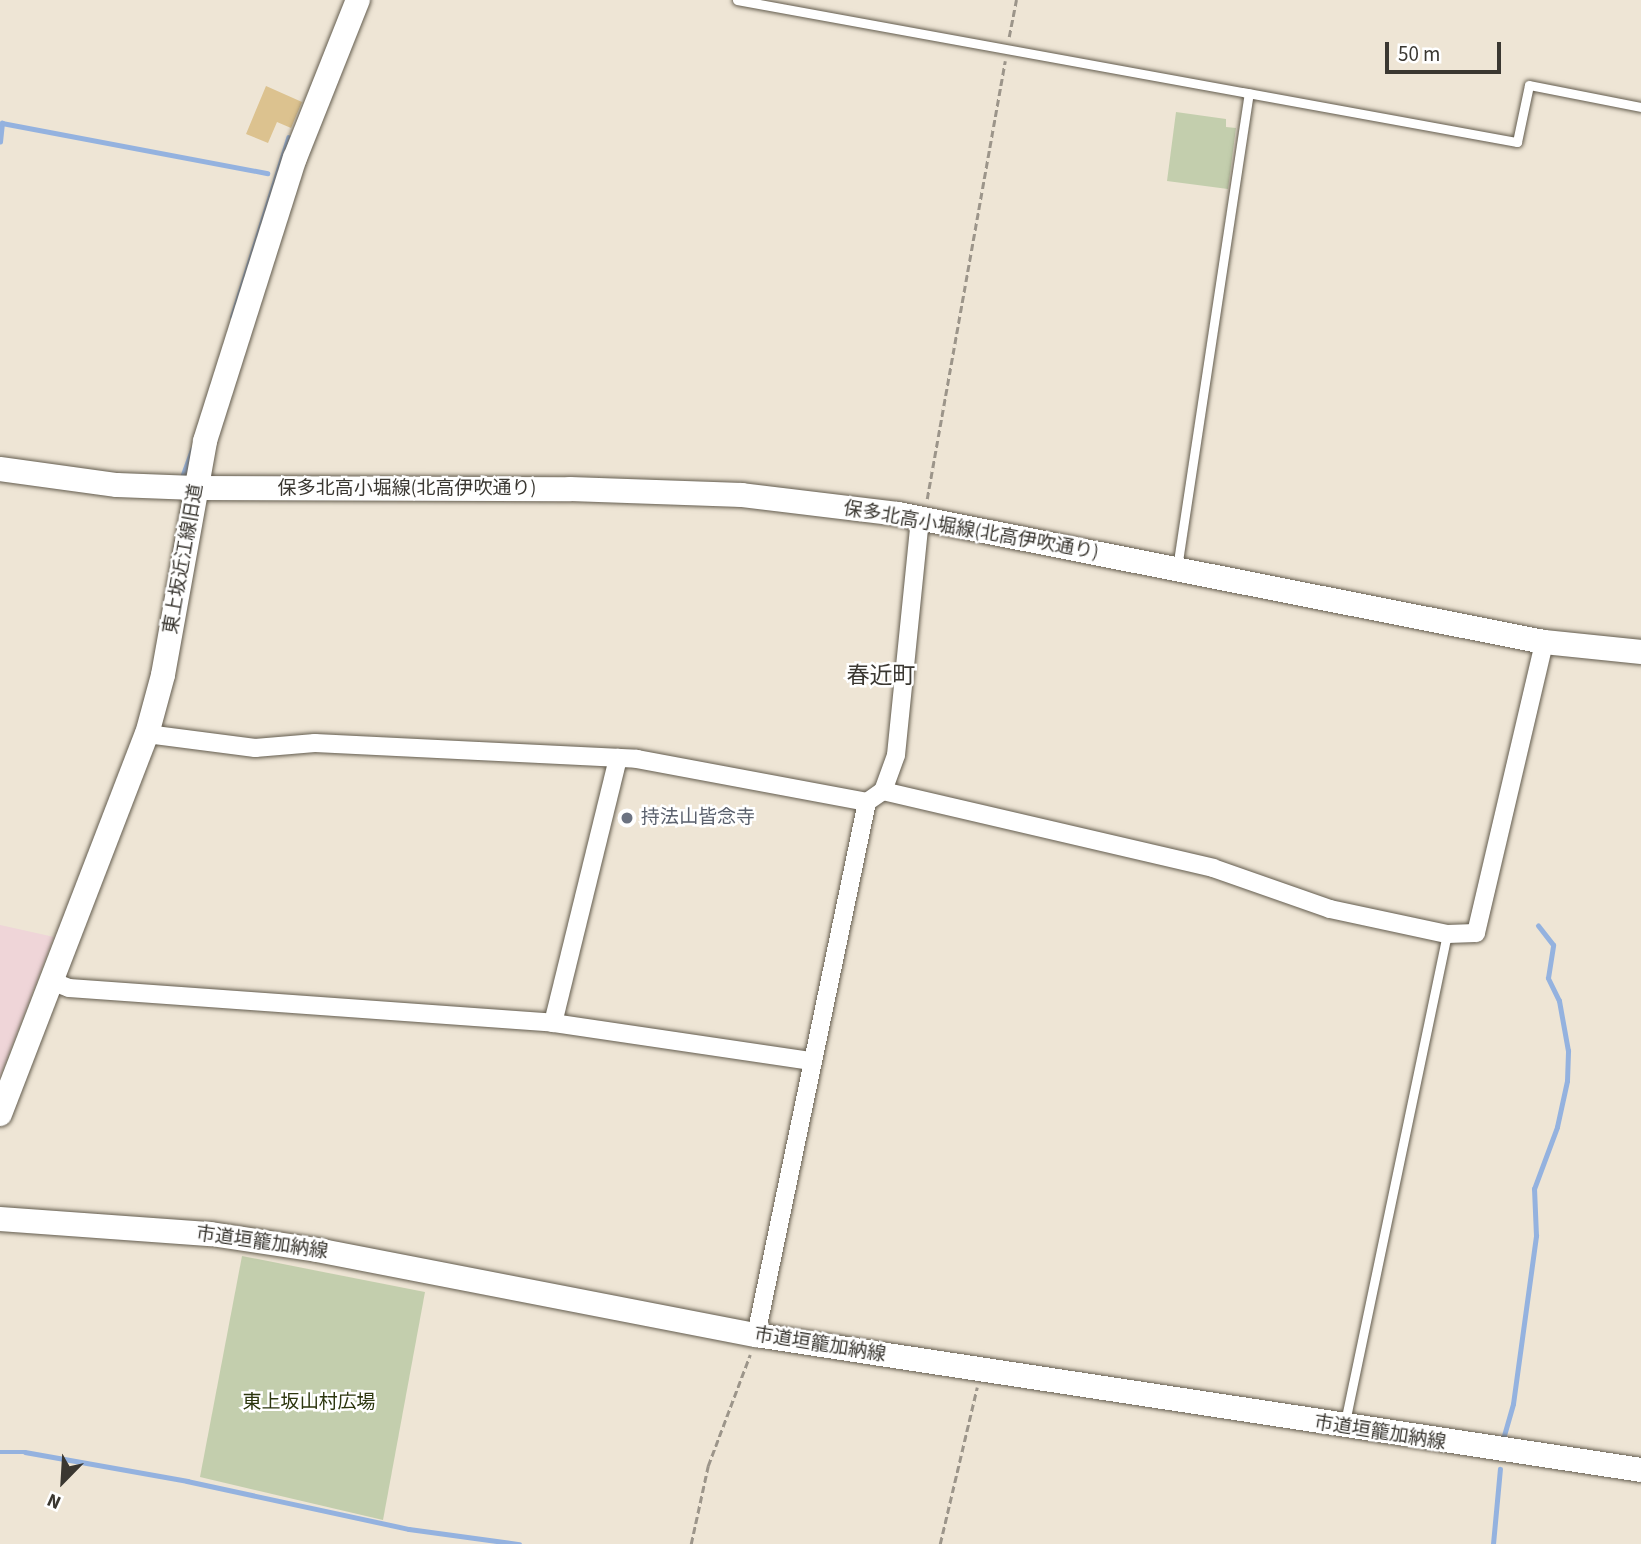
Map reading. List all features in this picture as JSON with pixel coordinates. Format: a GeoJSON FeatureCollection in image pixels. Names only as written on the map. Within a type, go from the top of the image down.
{"type":"FeatureCollection","features":[{"type":"Feature","properties":{"kind":"street","name":"東上坂近江線旧道"},"geometry":{"type":"LineString","coordinates":[[0,1114],[147,734],[163,675],[205,441],[295,158],[358,0]]}},
{"type":"Feature","properties":{"kind":"street","name":"保多北高小堀線(北高伊吹通り)"},"geometry":{"type":"LineString","coordinates":[[0,469],[117,485],[195,488],[670,490],[743,495],[920,519],[1544,642],[1641,652]]}},
{"type":"Feature","properties":{"kind":"street"},"geometry":{"type":"LineString","coordinates":[[756,1335],[867,802],[883,791],[895,755],[920,519]]}},
{"type":"Feature","properties":{"kind":"street"},"geometry":{"type":"LineString","coordinates":[[883,791],[1213,868],[1330,909],[1447,934],[1476,933],[1544,642]]}},
{"type":"Feature","properties":{"kind":"street"},"geometry":{"type":"LineString","coordinates":[[147,734],[255,748],[315,743],[618,758],[867,802]]}},
{"type":"Feature","properties":{"kind":"street"},"geometry":{"type":"LineString","coordinates":[[553,1023],[618,758]]}},
{"type":"Feature","properties":{"kind":"street"},"geometry":{"type":"LineString","coordinates":[[51,981],[69,988],[553,1023],[811,1061]]}},
{"type":"Feature","properties":{"kind":"street","name":"市道垣籠加納線"},"geometry":{"type":"LineString","coordinates":[[0,1219],[211,1234],[317,1250],[756,1335],[1344,1427],[1641,1470]]}},
{"type":"Feature","properties":{"kind":"lane"},"geometry":{"type":"LineString","coordinates":[[737,0],[1517,142],[1529,85],[1641,107]]}},
{"type":"Feature","properties":{"kind":"lane"},"geometry":{"type":"LineString","coordinates":[[1177,570],[1249,93]]}},
{"type":"Feature","properties":{"kind":"lane"},"geometry":{"type":"LineString","coordinates":[[1344,1427],[1447,934]]}},
{"type":"Feature","properties":{"kind":"path"},"geometry":{"type":"LineString","coordinates":[[920,519],[927,501],[1016,0]]}},
{"type":"Feature","properties":{"kind":"path"},"geometry":{"type":"LineString","coordinates":[[691,1544],[708,1466],[756,1335]]}},
{"type":"Feature","properties":{"kind":"path"},"geometry":{"type":"LineString","coordinates":[[940,1544],[981,1370]]}},
{"type":"Feature","properties":{"kind":"shaded area"},"geometry":{"type":"Polygon","coordinates":[[[0,925],[54,937],[0,1077],[0,925]]]}},
{"type":"Feature","properties":{"kind":"green space"},"geometry":{"type":"Polygon","coordinates":[[[1176,112],[1226,119],[1226,127],[1236,128],[1228,189],[1167,181],[1176,112]]]}},
{"type":"Feature","properties":{"kind":"green space","name":"東上坂山村広場"},"geometry":{"type":"Polygon","coordinates":[[[242,1256],[425,1292],[383,1520],[200,1477],[242,1256]]]}},
{"type":"Feature","properties":{"kind":"building"},"geometry":{"type":"Polygon","coordinates":[[[266,86],[302,102],[291,128],[277,122],[268,143],[246,134],[266,86]]]}},
{"type":"Feature","properties":{"kind":"waterway"},"geometry":{"type":"LineString","coordinates":[[0,142],[2,123],[267,173]]}},
{"type":"Feature","properties":{"kind":"waterway"},"geometry":{"type":"LineString","coordinates":[[232,317],[288,138]]}},
{"type":"Feature","properties":{"kind":"waterway"},"geometry":{"type":"LineString","coordinates":[[181,480],[192,449]]}},
{"type":"Feature","properties":{"kind":"waterway"},"geometry":{"type":"LineString","coordinates":[[1503,1439],[1513,1404],[1536,1236],[1534,1189],[1557,1127],[1567,1081],[1568,1051],[1559,1001],[1548,978],[1553,945],[1538,926]]}},
{"type":"Feature","properties":{"kind":"waterway"},"geometry":{"type":"LineString","coordinates":[[0,1452],[25,1452],[187,1481],[409,1529],[519,1544]]}},
{"type":"Feature","properties":{"kind":"waterway"},"geometry":{"type":"LineString","coordinates":[[1493,1544],[1500,1469]]}},
{"type":"Feature","properties":{"kind":"place","name":"持法山皆念寺"},"geometry":{"type":"Point","coordinates":[627,818]}},
{"type":"Feature","properties":{"kind":"district","name":"春近町"},"geometry":{"type":"Point","coordinates":[881,676]}}]}
